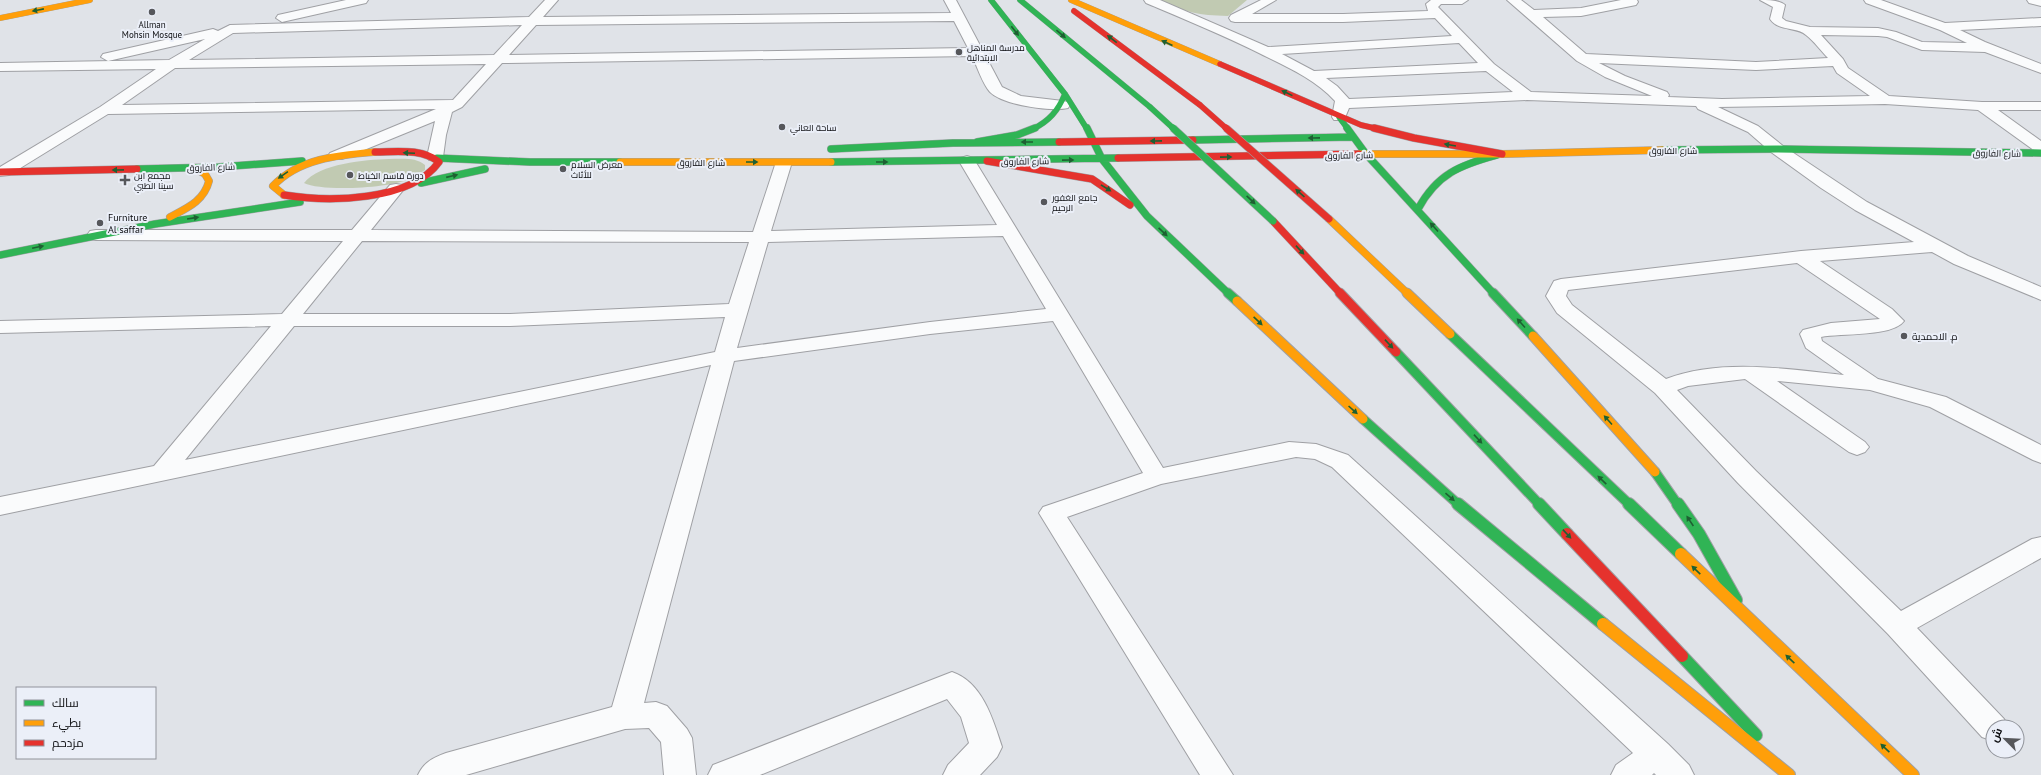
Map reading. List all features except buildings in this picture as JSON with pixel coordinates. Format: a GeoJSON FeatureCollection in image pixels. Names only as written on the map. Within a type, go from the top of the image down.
{"type":"FeatureCollection","features":[{"type":"Feature","properties":{"kind":"main road"},"geometry":{"type":"LineString","coordinates":[[0,18],[90,0]]}},
{"type":"Feature","properties":{"kind":"main road"},"geometry":{"type":"LineString","coordinates":[[992,0],[1064,99],[1085,124],[1102,159],[1147,216],[1356,412],[1483,526],[1674,684],[1790,775]]}},
{"type":"Feature","properties":{"kind":"main road"},"geometry":{"type":"LineString","coordinates":[[1020,0],[1150,107],[1273,221],[1794,775]]}},
{"type":"Feature","properties":{"kind":"main road"},"geometry":{"type":"LineString","coordinates":[[1060,0],[1200,105],[1329,219],[1913,775]]}},
{"type":"Feature","properties":{"kind":"main road"},"geometry":{"type":"LineString","coordinates":[[1071,0],[1181,49],[1282,91],[1341,111],[1387,133],[1502,154]]}},
{"type":"Feature","properties":{"kind":"main road"},"geometry":{"type":"LineString","coordinates":[[977,142],[1027,131],[1050,119],[1064,99]]}},
{"type":"Feature","properties":{"kind":"main road"},"geometry":{"type":"LineString","coordinates":[[1341,111],[1354,137],[1366,154],[1418,209],[1648,464],[1699,534],[1723,574],[1744,615]]}},
{"type":"Feature","properties":{"kind":"main road","name":"شارع الفاروق"},"geometry":{"type":"LineString","coordinates":[[822,149],[977,142],[1094,142],[1354,137]]}},
{"type":"Feature","properties":{"kind":"main road","name":"شارع الفاروق"},"geometry":{"type":"LineString","coordinates":[[657,162],[778,157],[967,162],[1366,154],[1502,154],[1652,150],[1777,149],[2041,154]]}},
{"type":"Feature","properties":{"kind":"main road","name":"شارع الفاروق"},"geometry":{"type":"LineString","coordinates":[[2,172],[261,165],[330,157],[401,152],[417,153],[436,158],[530,162],[657,162],[778,157]]}},
{"type":"Feature","properties":{"kind":"main road"},"geometry":{"type":"LineString","coordinates":[[1418,209],[1423,196],[1432,184],[1445,174],[1467,164],[1502,154]]}},
{"type":"Feature","properties":{"kind":"main road","name":"شارع الفاروق"},"geometry":{"type":"LineString","coordinates":[[330,157],[287,172],[276,180],[272,186],[278,192],[283,194],[320,199],[352,197],[464,173],[530,162]]}},
{"type":"Feature","properties":{"kind":"main road","name":"شارع الفاروق"},"geometry":{"type":"LineString","coordinates":[[398,188],[416,182],[435,170],[439,162],[436,158]]}},
{"type":"Feature","properties":{"kind":"main road"},"geometry":{"type":"LineString","coordinates":[[987,161],[1092,179],[1147,216]]}},
{"type":"Feature","properties":{"kind":"main road"},"geometry":{"type":"LineString","coordinates":[[155,224],[185,209],[204,195],[210,182],[208,176],[194,168]]}},
{"type":"Feature","properties":{"kind":"main road"},"geometry":{"type":"LineString","coordinates":[[0,255],[155,224],[320,199]]}},
{"type":"Feature","properties":{"kind":"street"},"geometry":{"type":"LineString","coordinates":[[62,67],[362,0]]}},
{"type":"Feature","properties":{"kind":"street"},"geometry":{"type":"LineString","coordinates":[[436,158],[438,135],[451,108],[499,60],[552,0]]}},
{"type":"Feature","properties":{"kind":"street"},"geometry":{"type":"LineString","coordinates":[[950,0],[996,90],[1004,95],[1032,104],[1064,99]]}},
{"type":"Feature","properties":{"kind":"street"},"geometry":{"type":"LineString","coordinates":[[1150,0],[1212,25],[1310,75],[1338,94],[1341,111],[1410,92],[1695,102],[1816,102],[1885,100],[1982,106],[2041,106]]}},
{"type":"Feature","properties":{"kind":"street"},"geometry":{"type":"LineString","coordinates":[[1212,25],[1235,18],[1270,0]]}},
{"type":"Feature","properties":{"kind":"street"},"geometry":{"type":"LineString","coordinates":[[1462,0],[1439,1],[1432,4],[1432,8],[1489,67],[1527,96]]}},
{"type":"Feature","properties":{"kind":"street"},"geometry":{"type":"LineString","coordinates":[[1513,0],[1534,14],[1582,58],[1621,79],[1678,101]]}},
{"type":"Feature","properties":{"kind":"street"},"geometry":{"type":"LineString","coordinates":[[1766,0],[1779,5],[1776,19],[1782,24],[1810,31],[1874,32],[1896,36],[1911,44],[1922,46],[1991,48]]}},
{"type":"Feature","properties":{"kind":"street"},"geometry":{"type":"LineString","coordinates":[[1870,0],[1877,0]]}},
{"type":"Feature","properties":{"kind":"street"},"geometry":{"type":"LineString","coordinates":[[1870,0],[1944,27],[1980,45],[2041,68]]}},
{"type":"Feature","properties":{"kind":"street"},"geometry":{"type":"LineString","coordinates":[[2033,0],[2041,2]]}},
{"type":"Feature","properties":{"kind":"street"},"geometry":{"type":"LineString","coordinates":[[1534,14],[1581,12],[1634,1]]}},
{"type":"Feature","properties":{"kind":"street"},"geometry":{"type":"LineString","coordinates":[[1235,18],[1332,18],[1439,14]]}},
{"type":"Feature","properties":{"kind":"street"},"geometry":{"type":"LineString","coordinates":[[2,172],[105,110],[171,65],[230,29],[534,21],[959,17]]}},
{"type":"Feature","properties":{"kind":"street"},"geometry":{"type":"LineString","coordinates":[[1332,18],[1354,45],[1410,92]]}},
{"type":"Feature","properties":{"kind":"street"},"geometry":{"type":"LineString","coordinates":[[1944,27],[2041,22]]}},
{"type":"Feature","properties":{"kind":"street"},"geometry":{"type":"LineString","coordinates":[[1810,31],[1838,62],[1842,70],[1885,100]]}},
{"type":"Feature","properties":{"kind":"street"},"geometry":{"type":"LineString","coordinates":[[1265,51],[1461,39]]}},
{"type":"Feature","properties":{"kind":"street"},"geometry":{"type":"LineString","coordinates":[[0,67],[977,52]]}},
{"type":"Feature","properties":{"kind":"street"},"geometry":{"type":"LineString","coordinates":[[1582,58],[1756,66],[1838,62]]}},
{"type":"Feature","properties":{"kind":"street"},"geometry":{"type":"LineString","coordinates":[[1310,75],[1489,67]]}},
{"type":"Feature","properties":{"kind":"street"},"geometry":{"type":"LineString","coordinates":[[1695,102],[1753,129],[1777,149],[1855,202],[1934,246],[1997,276],[2041,294]]}},
{"type":"Feature","properties":{"kind":"street"},"geometry":{"type":"LineString","coordinates":[[1982,106],[2041,148]]}},
{"type":"Feature","properties":{"kind":"street"},"geometry":{"type":"LineString","coordinates":[[105,110],[451,108]]}},
{"type":"Feature","properties":{"kind":"street"},"geometry":{"type":"LineString","coordinates":[[330,157],[451,108]]}},
{"type":"Feature","properties":{"kind":"street"},"geometry":{"type":"LineString","coordinates":[[625,716],[737,310],[761,237],[778,157]]}},
{"type":"Feature","properties":{"kind":"street"},"geometry":{"type":"LineString","coordinates":[[967,162],[1157,477]]}},
{"type":"Feature","properties":{"kind":"street"},"geometry":{"type":"LineString","coordinates":[[162,472],[398,188]]}},
{"type":"Feature","properties":{"kind":"street"},"geometry":{"type":"LineString","coordinates":[[96,235],[761,237],[1008,230]]}},
{"type":"Feature","properties":{"kind":"street"},"geometry":{"type":"LineString","coordinates":[[1934,246],[1801,258],[1561,285],[1556,296],[1564,309],[1662,388],[1747,477],[1898,626],[1985,719]]}},
{"type":"Feature","properties":{"kind":"street"},"geometry":{"type":"LineString","coordinates":[[1801,258],[1885,313],[1894,321],[1885,325],[1831,329],[1810,334],[1813,344],[1871,384]]}},
{"type":"Feature","properties":{"kind":"street"},"geometry":{"type":"LineString","coordinates":[[0,327],[287,320],[510,320],[737,310]]}},
{"type":"Feature","properties":{"kind":"street"},"geometry":{"type":"LineString","coordinates":[[0,506],[725,356],[930,328],[1060,314]]}},
{"type":"Feature","properties":{"kind":"street"},"geometry":{"type":"LineString","coordinates":[[1662,388],[1684,380],[1749,372],[1871,384],[1938,402],[2041,455]]}},
{"type":"Feature","properties":{"kind":"street"},"geometry":{"type":"LineString","coordinates":[[1749,372],[1857,447]]}},
{"type":"Feature","properties":{"kind":"street"},"geometry":{"type":"LineString","coordinates":[[1217,775],[1052,513],[1157,477],[1289,450],[1306,449],[1324,453],[1340,460],[1668,765]]}},
{"type":"Feature","properties":{"kind":"street"},"geometry":{"type":"LineString","coordinates":[[1898,626],[2041,546]]}},
{"type":"Feature","properties":{"kind":"street"},"geometry":{"type":"LineString","coordinates":[[724,775],[761,768],[952,684],[975,712],[986,747],[957,772]]}},
{"type":"Feature","properties":{"kind":"street"},"geometry":{"type":"LineString","coordinates":[[434,775],[446,767],[625,716],[656,715],[676,738],[680,775]]}},
{"type":"Feature","properties":{"kind":"street"},"geometry":{"type":"LineString","coordinates":[[1627,775],[1668,765]]}},
{"type":"Feature","properties":{"kind":"green space"},"geometry":{"type":"Polygon","coordinates":[[[1159,0],[1247,0],[1228,16],[1208,15],[1193,12],[1178,8],[1159,0]]]}},
{"type":"Feature","properties":{"kind":"green space"},"geometry":{"type":"Polygon","coordinates":[[[408,159],[421,162],[425,165],[425,170],[400,182],[373,187],[340,188],[313,186],[304,183],[311,176],[332,167],[368,160],[408,159]]]}},
{"type":"Feature","properties":{"kind":"traffic: fast"},"geometry":{"type":"LineString","coordinates":[[991,0],[1065,94],[1085,124],[1102,159],[1147,216],[1237,301]]}},
{"type":"Feature","properties":{"kind":"traffic: fast"},"geometry":{"type":"LineString","coordinates":[[1020,0],[1150,107]]}},
{"type":"Feature","properties":{"kind":"traffic: fast"},"geometry":{"type":"LineString","coordinates":[[977,142],[1017,135],[1042,124],[1052,117],[1060,107],[1065,94]]}},
{"type":"Feature","properties":{"kind":"traffic: fast"},"geometry":{"type":"LineString","coordinates":[[1150,107],[1273,221]]}},
{"type":"Feature","properties":{"kind":"traffic: fast"},"geometry":{"type":"LineString","coordinates":[[1339,117],[1366,154],[1533,336]]}},
{"type":"Feature","properties":{"kind":"traffic: fast"},"geometry":{"type":"LineString","coordinates":[[1193,140],[1353,137]]}},
{"type":"Feature","properties":{"kind":"traffic: fast"},"geometry":{"type":"LineString","coordinates":[[831,149],[953,143],[1059,142]]}},
{"type":"Feature","properties":{"kind":"traffic: fast"},"geometry":{"type":"LineString","coordinates":[[1663,150],[1777,149],[2041,153]]}},
{"type":"Feature","properties":{"kind":"traffic: fast"},"geometry":{"type":"LineString","coordinates":[[1418,209],[1432,187],[1441,178],[1450,172],[1472,162],[1497,155]]}},
{"type":"Feature","properties":{"kind":"traffic: fast"},"geometry":{"type":"LineString","coordinates":[[437,158],[530,162],[620,162]]}},
{"type":"Feature","properties":{"kind":"traffic: fast"},"geometry":{"type":"LineString","coordinates":[[831,162],[1118,158]]}},
{"type":"Feature","properties":{"kind":"traffic: fast"},"geometry":{"type":"LineString","coordinates":[[137,169],[219,167],[302,161]]}},
{"type":"Feature","properties":{"kind":"traffic: fast"},"geometry":{"type":"LineString","coordinates":[[421,183],[485,169]]}},
{"type":"Feature","properties":{"kind":"traffic: fast"},"geometry":{"type":"LineString","coordinates":[[0,255],[155,224],[300,202]]}},
{"type":"Feature","properties":{"kind":"traffic: fast"},"geometry":{"type":"LineString","coordinates":[[1450,334],[1681,554]]}},
{"type":"Feature","properties":{"kind":"traffic: fast"},"geometry":{"type":"LineString","coordinates":[[1396,352],[1567,534]]}},
{"type":"Feature","properties":{"kind":"traffic: fast"},"geometry":{"type":"LineString","coordinates":[[1363,419],[1483,526],[1603,624]]}},
{"type":"Feature","properties":{"kind":"traffic: fast"},"geometry":{"type":"LineString","coordinates":[[1655,472],[1699,534],[1736,600]]}},
{"type":"Feature","properties":{"kind":"traffic: fast"},"geometry":{"type":"LineString","coordinates":[[1682,656],[1756,735]]}},
{"type":"Feature","properties":{"kind":"traffic: slow"},"geometry":{"type":"LineString","coordinates":[[0,18],[90,0]]}},
{"type":"Feature","properties":{"kind":"traffic: slow"},"geometry":{"type":"LineString","coordinates":[[1071,0],[1220,64]]}},
{"type":"Feature","properties":{"kind":"traffic: slow"},"geometry":{"type":"LineString","coordinates":[[1359,154],[1502,154],[1663,150]]}},
{"type":"Feature","properties":{"kind":"traffic: slow"},"geometry":{"type":"LineString","coordinates":[[284,195],[273,186],[293,169],[305,164],[334,157],[375,152]]}},
{"type":"Feature","properties":{"kind":"traffic: slow"},"geometry":{"type":"LineString","coordinates":[[620,162],[831,162]]}},
{"type":"Feature","properties":{"kind":"traffic: slow"},"geometry":{"type":"LineString","coordinates":[[170,217],[200,199],[207,188],[209,181],[205,174],[194,168]]}},
{"type":"Feature","properties":{"kind":"traffic: slow"},"geometry":{"type":"LineString","coordinates":[[1329,219],[1450,334]]}},
{"type":"Feature","properties":{"kind":"traffic: slow"},"geometry":{"type":"LineString","coordinates":[[1237,301],[1363,419]]}},
{"type":"Feature","properties":{"kind":"traffic: slow"},"geometry":{"type":"LineString","coordinates":[[1533,336],[1655,472]]}},
{"type":"Feature","properties":{"kind":"traffic: slow"},"geometry":{"type":"LineString","coordinates":[[1681,554],[1913,775]]}},
{"type":"Feature","properties":{"kind":"traffic: slow"},"geometry":{"type":"LineString","coordinates":[[1603,624],[1789,775]]}},
{"type":"Feature","properties":{"kind":"traffic: jam"},"geometry":{"type":"LineString","coordinates":[[1074,11],[1200,105]]}},
{"type":"Feature","properties":{"kind":"traffic: jam"},"geometry":{"type":"LineString","coordinates":[[1220,64],[1361,125],[1414,138],[1502,154]]}},
{"type":"Feature","properties":{"kind":"traffic: jam"},"geometry":{"type":"LineString","coordinates":[[1200,105],[1329,219]]}},
{"type":"Feature","properties":{"kind":"traffic: jam"},"geometry":{"type":"LineString","coordinates":[[1059,142],[1193,140]]}},
{"type":"Feature","properties":{"kind":"traffic: jam"},"geometry":{"type":"LineString","coordinates":[[284,195],[338,198],[398,189],[415,182],[430,173],[439,162],[434,158],[419,153],[375,152]]}},
{"type":"Feature","properties":{"kind":"traffic: jam"},"geometry":{"type":"LineString","coordinates":[[1118,158],[1359,154]]}},
{"type":"Feature","properties":{"kind":"traffic: jam"},"geometry":{"type":"LineString","coordinates":[[987,161],[1092,179],[1130,205]]}},
{"type":"Feature","properties":{"kind":"traffic: jam"},"geometry":{"type":"LineString","coordinates":[[0,172],[137,169]]}},
{"type":"Feature","properties":{"kind":"traffic: jam"},"geometry":{"type":"LineString","coordinates":[[1273,221],[1396,352]]}},
{"type":"Feature","properties":{"kind":"traffic: jam"},"geometry":{"type":"LineString","coordinates":[[1567,534],[1682,656]]}},
{"type":"Feature","properties":{"kind":"place","name":"Allman Mohsin Mosque"},"geometry":{"type":"Point","coordinates":[152,12]}},
{"type":"Feature","properties":{"kind":"place","name":"مدرسة المناهل الابتدائية"},"geometry":{"type":"Point","coordinates":[959,52]}},
{"type":"Feature","properties":{"kind":"place","name":"ساحة العاني"},"geometry":{"type":"Point","coordinates":[782,127]}},
{"type":"Feature","properties":{"kind":"place","name":"معرض السلام للأثاث"},"geometry":{"type":"Point","coordinates":[563,169]}},
{"type":"Feature","properties":{"kind":"place","name":"دورة قاسم الخياط"},"geometry":{"type":"Point","coordinates":[350,175]}},
{"type":"Feature","properties":{"kind":"place","name":"مجمع ابن سينا الطبي"},"geometry":{"type":"Point","coordinates":[125,180]}},
{"type":"Feature","properties":{"kind":"place","name":"جامع الغفور الرحيم"},"geometry":{"type":"Point","coordinates":[1044,202]}},
{"type":"Feature","properties":{"kind":"place","name":"Furniture Al saffar"},"geometry":{"type":"Point","coordinates":[100,223]}},
{"type":"Feature","properties":{"kind":"place","name":"م. الاحمدية"},"geometry":{"type":"Point","coordinates":[1904,336]}}]}
